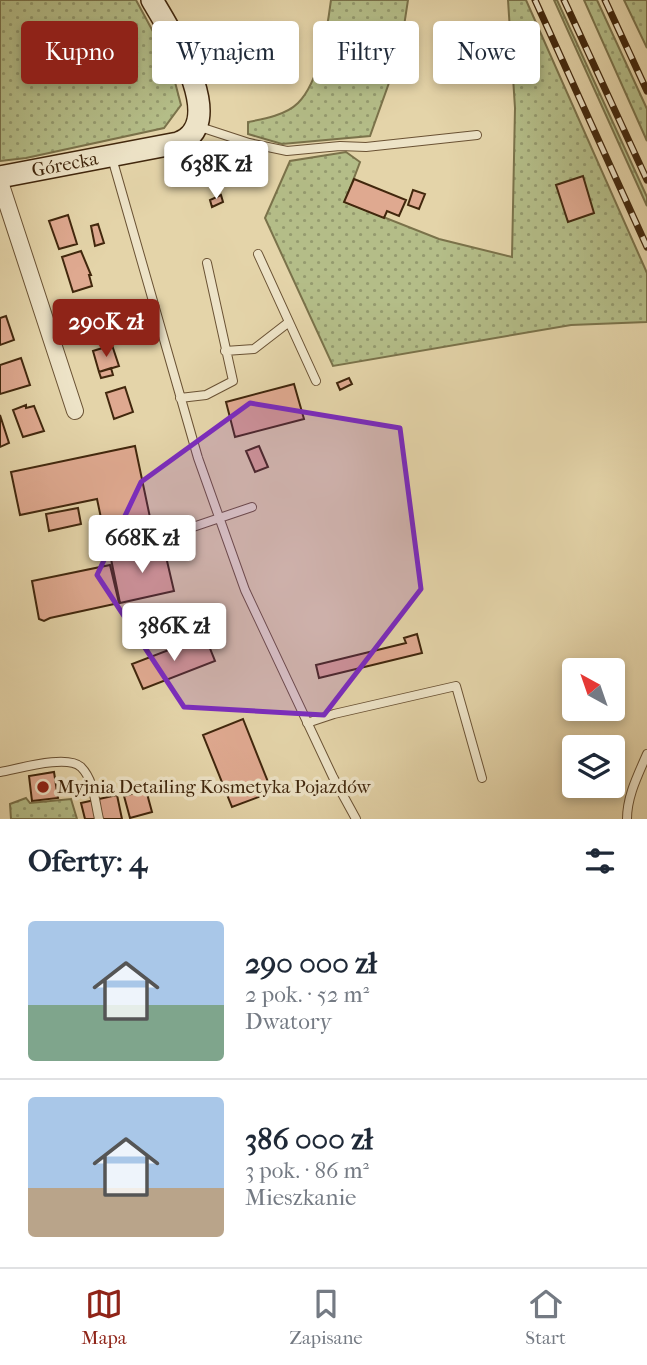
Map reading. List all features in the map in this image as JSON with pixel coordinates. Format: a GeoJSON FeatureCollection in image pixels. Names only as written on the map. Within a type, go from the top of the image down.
{"type":"FeatureCollection","features":[{"type":"Feature","properties":{"kind":"street"},"geometry":{"type":"LineString","coordinates":[[152,0],[189,69],[198,98],[197,125]]}},
{"type":"Feature","properties":{"kind":"street","name":"Górecka"},"geometry":{"type":"LineString","coordinates":[[0,179],[183,142],[194,133],[197,125]]}},
{"type":"Feature","properties":{"kind":"street"},"geometry":{"type":"LineString","coordinates":[[0,179],[75,411]]}},
{"type":"Feature","properties":{"kind":"lane"},"geometry":{"type":"LineString","coordinates":[[197,125],[249,143],[286,151],[340,146],[366,147],[477,135]]}},
{"type":"Feature","properties":{"kind":"lane"},"geometry":{"type":"LineString","coordinates":[[111,156],[198,458],[244,590],[356,819]]}},
{"type":"Feature","properties":{"kind":"lane"},"geometry":{"type":"LineString","coordinates":[[258,254],[316,381]]}},
{"type":"Feature","properties":{"kind":"lane"},"geometry":{"type":"LineString","coordinates":[[180,398],[206,395],[233,381],[207,263]]}},
{"type":"Feature","properties":{"kind":"lane"},"geometry":{"type":"LineString","coordinates":[[225,351],[254,349],[289,323]]}},
{"type":"Feature","properties":{"kind":"lane"},"geometry":{"type":"LineString","coordinates":[[193,527],[252,507]]}},
{"type":"Feature","properties":{"kind":"lane"},"geometry":{"type":"LineString","coordinates":[[307,723],[334,714],[456,686],[482,778]]}},
{"type":"Feature","properties":{"kind":"lane"},"geometry":{"type":"LineString","coordinates":[[627,819],[627,808],[634,785],[647,754]]}},
{"type":"Feature","properties":{"kind":"lane"},"geometry":{"type":"LineString","coordinates":[[0,772],[72,762],[80,766],[92,786],[99,819]]}},
{"type":"Feature","properties":{"kind":"highlighted area"},"geometry":{"type":"Polygon","coordinates":[[[250,403],[400,428],[421,589],[324,715],[184,707],[97,575],[141,482],[250,403]]]}},
{"type":"Feature","properties":{"kind":"green space"},"geometry":{"type":"Polygon","coordinates":[[[0,0],[136,0],[152,30],[152,84],[176,84],[181,105],[164,128],[26,158],[0,161],[0,0]]]}},
{"type":"Feature","properties":{"kind":"green space"},"geometry":{"type":"Polygon","coordinates":[[[331,0],[408,0],[405,21],[328,21],[331,0]]]}},
{"type":"Feature","properties":{"kind":"green space"},"geometry":{"type":"Polygon","coordinates":[[[508,0],[526,0],[535,21],[509,21],[508,0]]]}},
{"type":"Feature","properties":{"kind":"green space"},"geometry":{"type":"Polygon","coordinates":[[[554,0],[557,0],[647,197],[647,206],[554,0]]]}},
{"type":"Feature","properties":{"kind":"green space"},"geometry":{"type":"Polygon","coordinates":[[[584,0],[597,0],[647,109],[647,141],[584,0]]]}},
{"type":"Feature","properties":{"kind":"green space"},"geometry":{"type":"Polygon","coordinates":[[[624,0],[647,0],[647,48],[624,0]]]}},
{"type":"Feature","properties":{"kind":"green space"},"geometry":{"type":"Polygon","coordinates":[[[540,32],[647,273],[647,322],[571,325],[333,366],[265,218],[290,161],[346,152],[360,162],[345,202],[439,239],[512,257],[513,84],[540,84],[540,32]]]}},
{"type":"Feature","properties":{"kind":"green space"},"geometry":{"type":"Polygon","coordinates":[[[313,79],[313,84],[389,84],[370,136],[282,144],[248,134],[248,122],[287,111],[298,103],[313,79]]]}},
{"type":"Feature","properties":{"kind":"green space"},"geometry":{"type":"Polygon","coordinates":[[[26,798],[30,803],[71,799],[77,819],[11,819],[10,804],[26,798]]]}},
{"type":"Feature","properties":{"kind":"building"},"geometry":{"type":"Polygon","coordinates":[[[583,176],[594,213],[568,222],[556,185],[583,176]]]}},
{"type":"Feature","properties":{"kind":"building"},"geometry":{"type":"Polygon","coordinates":[[[354,179],[406,200],[399,216],[387,211],[384,218],[344,202],[354,179]]]}},
{"type":"Feature","properties":{"kind":"building"},"geometry":{"type":"Polygon","coordinates":[[[413,190],[425,194],[419,209],[408,205],[413,190]]]}},
{"type":"Feature","properties":{"kind":"building"},"geometry":{"type":"Polygon","coordinates":[[[221,195],[223,202],[212,207],[210,200],[221,195]]]}},
{"type":"Feature","properties":{"kind":"building"},"geometry":{"type":"Polygon","coordinates":[[[68,215],[77,244],[59,249],[49,221],[68,215]]]}},
{"type":"Feature","properties":{"kind":"building"},"geometry":{"type":"Polygon","coordinates":[[[98,224],[104,243],[95,246],[91,226],[98,224]]]}},
{"type":"Feature","properties":{"kind":"building"},"geometry":{"type":"Polygon","coordinates":[[[81,251],[91,275],[92,286],[73,292],[62,257],[81,251]]]}},
{"type":"Feature","properties":{"kind":"building"},"geometry":{"type":"Polygon","coordinates":[[[6,316],[14,340],[0,345],[0,318],[6,316]]]}},
{"type":"Feature","properties":{"kind":"building"},"geometry":{"type":"Polygon","coordinates":[[[112,345],[119,366],[99,372],[93,351],[112,345]]]}},
{"type":"Feature","properties":{"kind":"building"},"geometry":{"type":"Polygon","coordinates":[[[21,358],[30,385],[0,394],[0,365],[21,358]]]}},
{"type":"Feature","properties":{"kind":"building"},"geometry":{"type":"Polygon","coordinates":[[[111,368],[113,375],[101,378],[99,372],[111,368]]]}},
{"type":"Feature","properties":{"kind":"building"},"geometry":{"type":"Polygon","coordinates":[[[349,378],[352,384],[340,390],[337,383],[349,378]]]}},
{"type":"Feature","properties":{"kind":"building"},"geometry":{"type":"Polygon","coordinates":[[[294,384],[304,419],[235,437],[226,402],[294,384]]]}},
{"type":"Feature","properties":{"kind":"building"},"geometry":{"type":"Polygon","coordinates":[[[125,387],[133,412],[114,419],[106,393],[125,387]]]}},
{"type":"Feature","properties":{"kind":"building"},"geometry":{"type":"Polygon","coordinates":[[[26,405],[26,408],[34,406],[44,431],[23,437],[13,410],[26,405]]]}},
{"type":"Feature","properties":{"kind":"building"},"geometry":{"type":"Polygon","coordinates":[[[0,415],[9,443],[0,447],[0,415]]]}},
{"type":"Feature","properties":{"kind":"building"},"geometry":{"type":"Polygon","coordinates":[[[135,446],[152,527],[105,537],[97,499],[20,515],[11,472],[135,446]]]}},
{"type":"Feature","properties":{"kind":"building"},"geometry":{"type":"Polygon","coordinates":[[[259,446],[268,467],[255,472],[246,451],[259,446]]]}},
{"type":"Feature","properties":{"kind":"building"},"geometry":{"type":"Polygon","coordinates":[[[78,508],[81,524],[49,531],[46,514],[78,508]]]}},
{"type":"Feature","properties":{"kind":"building"},"geometry":{"type":"Polygon","coordinates":[[[164,548],[174,591],[120,603],[111,559],[164,548]]]}},
{"type":"Feature","properties":{"kind":"building"},"geometry":{"type":"Polygon","coordinates":[[[110,565],[119,603],[44,621],[39,619],[32,581],[110,565]]]}},
{"type":"Feature","properties":{"kind":"building"},"geometry":{"type":"Polygon","coordinates":[[[417,634],[422,653],[319,678],[316,665],[406,643],[404,638],[417,634]]]}},
{"type":"Feature","properties":{"kind":"building"},"geometry":{"type":"Polygon","coordinates":[[[205,636],[215,661],[143,689],[132,664],[205,636]]]}},
{"type":"Feature","properties":{"kind":"building"},"geometry":{"type":"Polygon","coordinates":[[[243,719],[272,792],[232,807],[203,735],[243,719]]]}},
{"type":"Feature","properties":{"kind":"building","name":"Myjnia Detailing Kosmetyka Pojazdów"},"geometry":{"type":"Polygon","coordinates":[[[54,772],[58,798],[32,801],[29,776],[54,772]]]}},
{"type":"Feature","properties":{"kind":"building"},"geometry":{"type":"Polygon","coordinates":[[[146,790],[152,812],[130,818],[124,796],[146,790]]]}},
{"type":"Feature","properties":{"kind":"building"},"geometry":{"type":"Polygon","coordinates":[[[117,795],[122,819],[85,819],[81,803],[117,795]]]}},
{"type":"Feature","properties":{"kind":"railway"},"geometry":{"type":"LineString","coordinates":[[535,0],[647,247]]}},
{"type":"Feature","properties":{"kind":"railway"},"geometry":{"type":"LineString","coordinates":[[564,0],[647,180]]}},
{"type":"Feature","properties":{"kind":"railway"},"geometry":{"type":"LineString","coordinates":[[605,0],[647,91]]}},
{"type":"Feature","properties":{"kind":"place","name":"Myjnia Detailing Kosmetyka Pojazdów"},"geometry":{"type":"Point","coordinates":[43,787]}}]}
